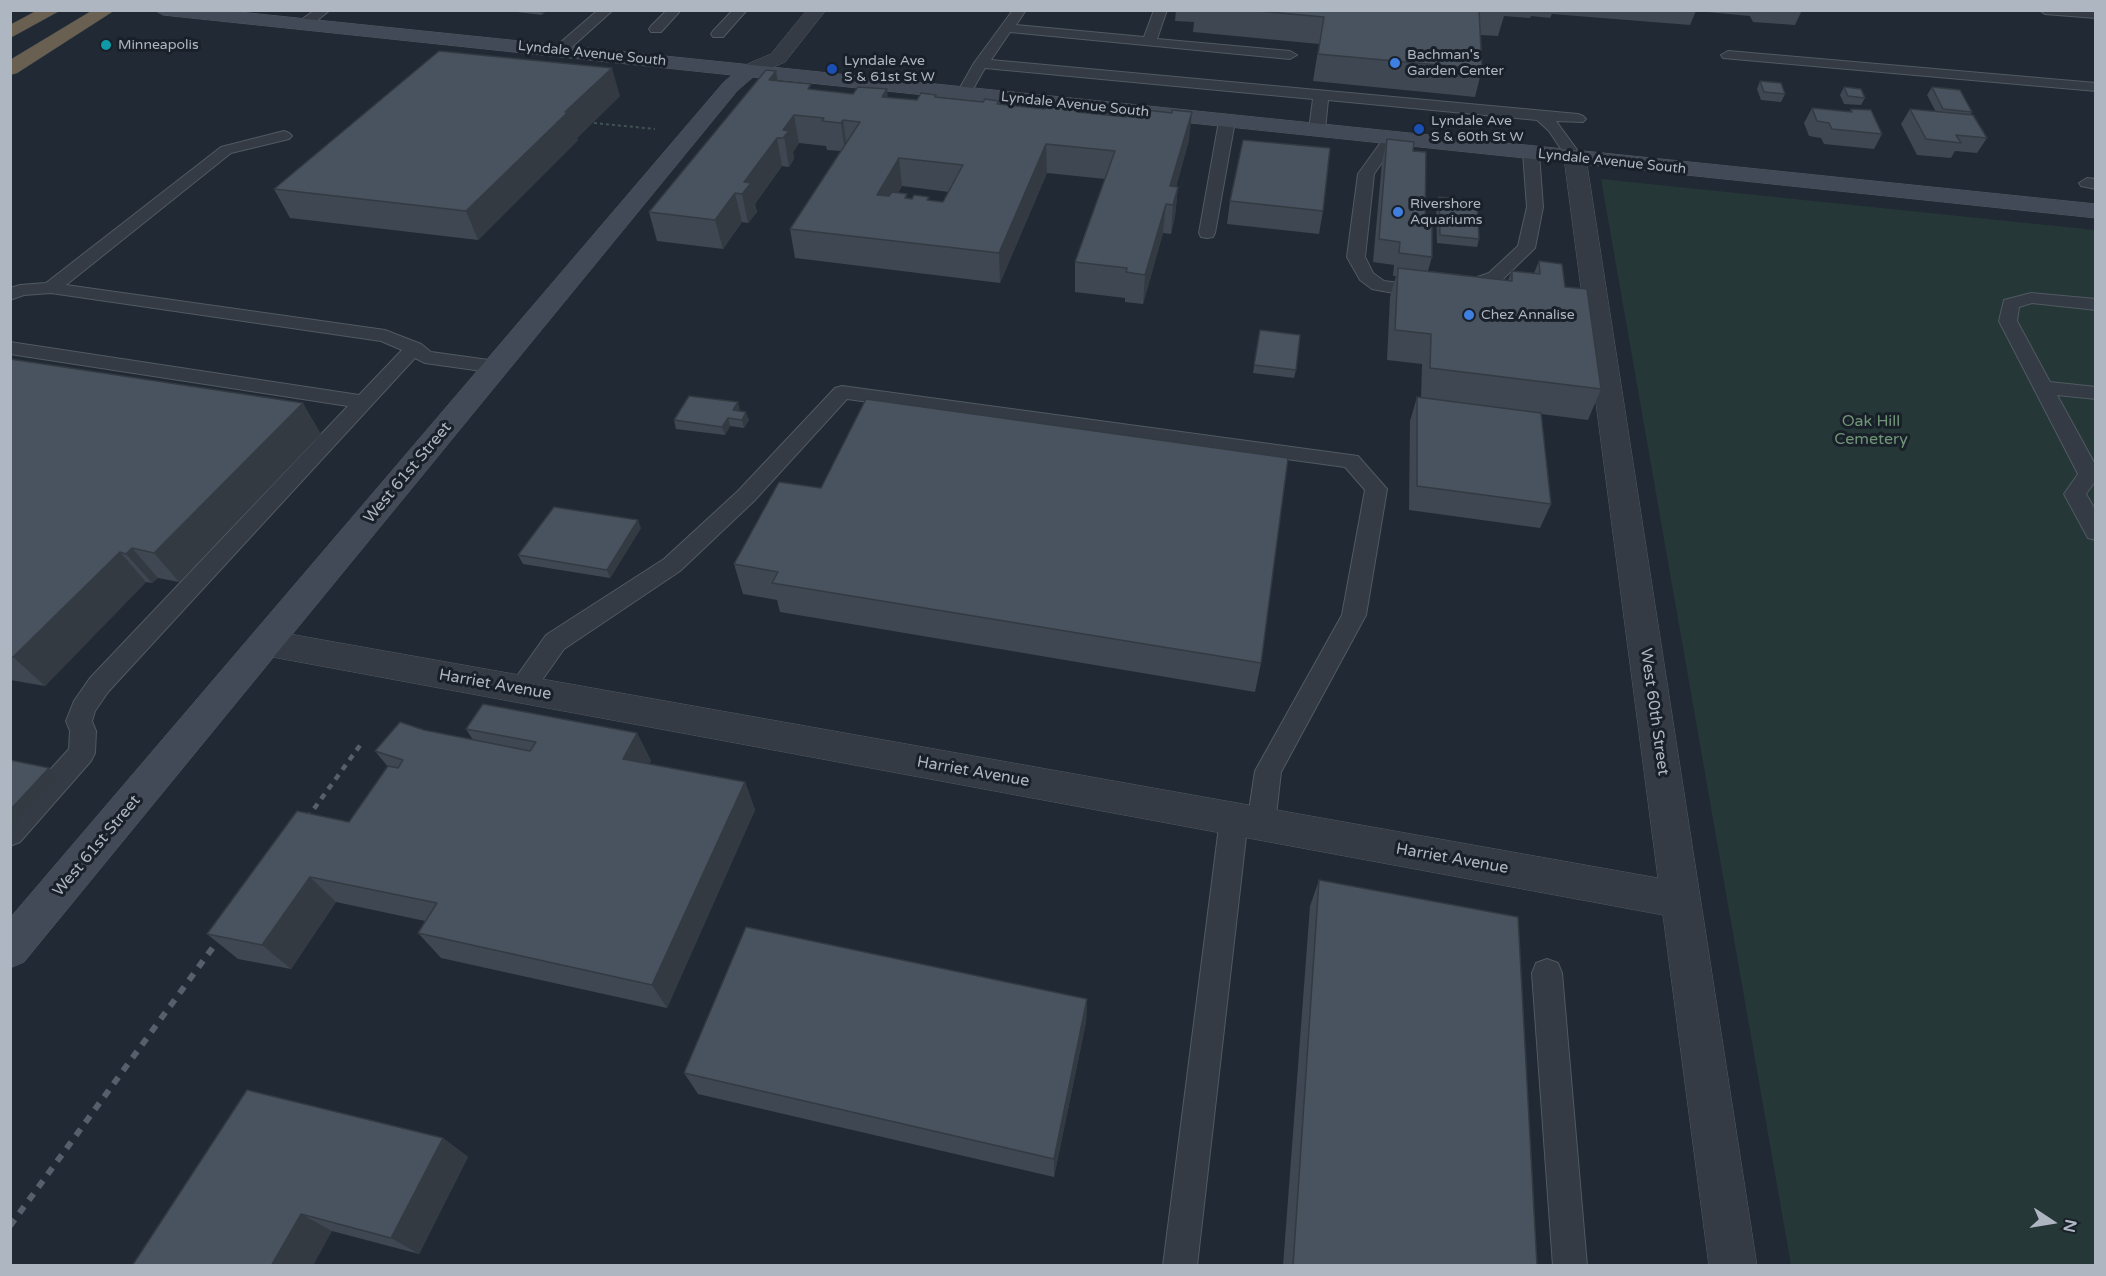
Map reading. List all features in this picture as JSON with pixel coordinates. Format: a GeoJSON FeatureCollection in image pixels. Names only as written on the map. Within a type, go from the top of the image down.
{"type":"FeatureCollection","features":[{"type":"Feature","properties":{"kind":"highway"},"geometry":{"type":"LineString","coordinates":[[10,33],[52,10]]}},
{"type":"Feature","properties":{"kind":"highway"},"geometry":{"type":"LineString","coordinates":[[10,69],[106,10]]}},
{"type":"Feature","properties":{"kind":"main road","name":"Lyndale Avenue South"},"geometry":{"type":"LineString","coordinates":[[163,10],[2096,211]]}},
{"type":"Feature","properties":{"kind":"main road","name":"West 61st Street"},"geometry":{"type":"LineString","coordinates":[[15,938],[267,643],[730,87],[750,70]]}},
{"type":"Feature","properties":{"kind":"street","name":"West 61st Street"},"geometry":{"type":"LineString","coordinates":[[750,70],[778,58],[817,10]]}},
{"type":"Feature","properties":{"kind":"street","name":"West 60th Street"},"geometry":{"type":"LineString","coordinates":[[1575,158],[1733,1266]]}},
{"type":"Feature","properties":{"kind":"street","name":"Harriet Avenue"},"geometry":{"type":"LineString","coordinates":[[267,643],[1680,900]]}},
{"type":"Feature","properties":{"kind":"lane"},"geometry":{"type":"LineString","coordinates":[[303,25],[324,10]]}},
{"type":"Feature","properties":{"kind":"lane"},"geometry":{"type":"LineString","coordinates":[[559,51],[607,10]]}},
{"type":"Feature","properties":{"kind":"lane"},"geometry":{"type":"LineString","coordinates":[[656,29],[675,10]]}},
{"type":"Feature","properties":{"kind":"lane"},"geometry":{"type":"LineString","coordinates":[[718,34],[741,10]]}},
{"type":"Feature","properties":{"kind":"lane"},"geometry":{"type":"LineString","coordinates":[[1149,42],[1161,10]]}},
{"type":"Feature","properties":{"kind":"lane"},"geometry":{"type":"LineString","coordinates":[[2045,10],[2096,15]]}},
{"type":"Feature","properties":{"kind":"lane"},"geometry":{"type":"LineString","coordinates":[[964,93],[1016,11]]}},
{"type":"Feature","properties":{"kind":"lane"},"geometry":{"type":"LineString","coordinates":[[1006,28],[1290,56]]}},
{"type":"Feature","properties":{"kind":"lane"},"geometry":{"type":"LineString","coordinates":[[1728,55],[2096,87]]}},
{"type":"Feature","properties":{"kind":"lane"},"geometry":{"type":"LineString","coordinates":[[981,63],[1543,118],[1578,119]]}},
{"type":"Feature","properties":{"kind":"lane"},"geometry":{"type":"LineString","coordinates":[[1317,130],[1321,95]]}},
{"type":"Feature","properties":{"kind":"lane"},"geometry":{"type":"LineString","coordinates":[[1543,118],[1554,128],[1575,158]]}},
{"type":"Feature","properties":{"kind":"lane"},"geometry":{"type":"LineString","coordinates":[[1207,232],[1227,121]]}},
{"type":"Feature","properties":{"kind":"lane"},"geometry":{"type":"LineString","coordinates":[[51,288],[226,150],[284,136]]}},
{"type":"Feature","properties":{"kind":"lane"},"geometry":{"type":"LineString","coordinates":[[1391,138],[1366,174],[1356,257],[1366,276],[1378,285],[1410,291],[1468,288],[1495,277],[1526,248],[1535,207],[1531,153]]}},
{"type":"Feature","properties":{"kind":"lane"},"geometry":{"type":"LineString","coordinates":[[10,295],[20,290],[51,288],[385,336],[414,348],[425,357],[496,367]]}},
{"type":"Feature","properties":{"kind":"lane"},"geometry":{"type":"LineString","coordinates":[[2096,305],[2031,298],[2010,304],[2008,321],[2089,474],[2075,494],[2096,532]]}},
{"type":"Feature","properties":{"kind":"lane"},"geometry":{"type":"LineString","coordinates":[[10,348],[364,402]]}},
{"type":"Feature","properties":{"kind":"lane"},"geometry":{"type":"LineString","coordinates":[[10,834],[82,753],[83,731],[79,721],[83,708],[99,685],[414,348]]}},
{"type":"Feature","properties":{"kind":"lane"},"geometry":{"type":"LineString","coordinates":[[2043,387],[2096,393]]}},
{"type":"Feature","properties":{"kind":"lane"},"geometry":{"type":"LineString","coordinates":[[521,690],[555,642],[672,565],[746,496],[842,392],[1351,461],[1376,489],[1354,615],[1268,771],[1247,822],[1179,1266]]}},
{"type":"Feature","properties":{"kind":"lane"},"geometry":{"type":"LineString","coordinates":[[1547,973],[1570,1266]]}},
{"type":"Feature","properties":{"kind":"path"},"geometry":{"type":"LineString","coordinates":[[594,123],[665,130]]}},
{"type":"Feature","properties":{"kind":"green space","name":"Oak Hill Cemetery"},"geometry":{"type":"Polygon","coordinates":[[[1601,179],[2095,230],[2095,1265],[1791,1265],[1601,179]]]}},
{"type":"Feature","properties":{"kind":"building"},"geometry":{"type":"Polygon","coordinates":[[[1247,10],[1479,10],[1482,69],[1318,54],[1324,17],[1247,10]]]}},
{"type":"Feature","properties":{"kind":"building"},"geometry":{"type":"Polygon","coordinates":[[[439,51],[612,68],[466,211],[274,189],[439,51]]]}},
{"type":"Feature","properties":{"kind":"building"},"geometry":{"type":"Polygon","coordinates":[[[766,70],[776,71],[769,80],[811,84],[808,89],[853,94],[858,87],[887,89],[882,97],[917,100],[921,93],[936,95],[935,97],[983,102],[985,99],[999,101],[997,104],[1045,109],[1046,106],[1079,109],[1077,112],[1126,117],[1129,108],[1172,113],[1172,110],[1192,112],[1170,186],[1178,187],[1173,205],[1166,204],[1145,275],[1126,272],[1127,268],[1075,262],[1115,151],[1046,144],[999,253],[790,229],[860,122],[843,120],[841,123],[822,121],[824,118],[794,115],[783,130],[789,131],[783,138],[777,138],[744,182],[751,183],[742,194],[735,193],[715,220],[649,212],[766,70]],[[899,158],[877,195],[889,196],[892,192],[907,194],[905,198],[912,199],[914,195],[929,197],[927,200],[943,202],[963,165],[899,158]]]}},
{"type":"Feature","properties":{"kind":"building"},"geometry":{"type":"Polygon","coordinates":[[[1760,81],[1781,83],[1785,94],[1764,92],[1760,81]]]}},
{"type":"Feature","properties":{"kind":"building"},"geometry":{"type":"Polygon","coordinates":[[[1844,87],[1861,89],[1865,98],[1848,96],[1844,87]]]}},
{"type":"Feature","properties":{"kind":"building"},"geometry":{"type":"Polygon","coordinates":[[[1932,87],[1960,90],[1972,112],[1943,109],[1932,87]]]}},
{"type":"Feature","properties":{"kind":"building"},"geometry":{"type":"Polygon","coordinates":[[[1812,108],[1852,112],[1851,109],[1871,110],[1882,134],[1832,129],[1829,123],[1817,121],[1812,108]]]}},
{"type":"Feature","properties":{"kind":"building"},"geometry":{"type":"Polygon","coordinates":[[[1910,109],[1973,115],[1987,138],[1956,135],[1961,143],[1926,139],[1910,109]]]}},
{"type":"Feature","properties":{"kind":"building","name":"Rivershore Aquariums"},"geometry":{"type":"Polygon","coordinates":[[[1387,139],[1414,142],[1413,151],[1426,152],[1425,226],[1432,226],[1432,257],[1399,253],[1400,242],[1379,239],[1387,139]]]}},
{"type":"Feature","properties":{"kind":"building"},"geometry":{"type":"Polygon","coordinates":[[[1243,140],[1330,148],[1323,211],[1230,201],[1243,140]]]}},
{"type":"Feature","properties":{"kind":"building"},"geometry":{"type":"Polygon","coordinates":[[[1439,197],[1477,201],[1479,239],[1440,235],[1439,197]]]}},
{"type":"Feature","properties":{"kind":"building"},"geometry":{"type":"Polygon","coordinates":[[[1539,261],[1562,264],[1565,287],[1587,289],[1601,389],[1430,368],[1431,334],[1395,330],[1398,268],[1512,281],[1512,271],[1540,274],[1539,261]]]}},
{"type":"Feature","properties":{"kind":"building"},"geometry":{"type":"Polygon","coordinates":[[[1260,330],[1300,335],[1296,370],[1254,365],[1260,330]]]}},
{"type":"Feature","properties":{"kind":"building"},"geometry":{"type":"Polygon","coordinates":[[[10,359],[303,403],[154,553],[132,548],[126,554],[120,552],[13,657],[10,657],[10,359]]]}},
{"type":"Feature","properties":{"kind":"building"},"geometry":{"type":"Polygon","coordinates":[[[689,396],[738,402],[733,410],[746,412],[742,420],[728,418],[722,427],[674,420],[689,396]]]}},
{"type":"Feature","properties":{"kind":"building"},"geometry":{"type":"Polygon","coordinates":[[[1417,397],[1541,413],[1551,504],[1417,486],[1417,397]]]}},
{"type":"Feature","properties":{"kind":"building"},"geometry":{"type":"Polygon","coordinates":[[[866,399],[1288,458],[1261,663],[772,583],[778,572],[734,564],[779,482],[821,488],[866,399]]]}},
{"type":"Feature","properties":{"kind":"building"},"geometry":{"type":"Polygon","coordinates":[[[554,507],[638,520],[607,570],[518,555],[554,507]]]}},
{"type":"Feature","properties":{"kind":"building"},"geometry":{"type":"Polygon","coordinates":[[[483,704],[637,733],[623,759],[745,782],[652,985],[418,933],[437,903],[310,877],[262,945],[207,934],[297,811],[349,822],[388,766],[398,768],[403,760],[375,751],[400,722],[424,730],[530,751],[536,742],[466,729],[483,704]]]}},
{"type":"Feature","properties":{"kind":"building"},"geometry":{"type":"Polygon","coordinates":[[[10,760],[49,768],[10,810],[10,760]]]}},
{"type":"Feature","properties":{"kind":"building"},"geometry":{"type":"Polygon","coordinates":[[[1319,880],[1518,917],[1537,1266],[1293,1266],[1319,880]]]}},
{"type":"Feature","properties":{"kind":"building"},"geometry":{"type":"Polygon","coordinates":[[[746,927],[1087,999],[1054,1159],[684,1073],[746,927]]]}},
{"type":"Feature","properties":{"kind":"building"},"geometry":{"type":"Polygon","coordinates":[[[247,1090],[443,1138],[391,1238],[301,1214],[271,1266],[132,1266],[247,1090]]]}},
{"type":"Feature","properties":{"kind":"railway"},"geometry":{"type":"LineString","coordinates":[[300,828],[361,744]]}},
{"type":"Feature","properties":{"kind":"railway"},"geometry":{"type":"LineString","coordinates":[[10,1226],[227,928]]}},
{"type":"Feature","properties":{"kind":"place","name":"Minneapolis"},"geometry":{"type":"Point","coordinates":[106,45]}},
{"type":"Feature","properties":{"kind":"place","name":"Bachman's Garden Center"},"geometry":{"type":"Point","coordinates":[1395,63]}},
{"type":"Feature","properties":{"kind":"place","name":"Lyndale Ave S & 61st St W"},"geometry":{"type":"Point","coordinates":[832,69]}},
{"type":"Feature","properties":{"kind":"place","name":"Lyndale Ave S & 60th St W"},"geometry":{"type":"Point","coordinates":[1419,129]}},
{"type":"Feature","properties":{"kind":"place","name":"Rivershore Aquariums"},"geometry":{"type":"Point","coordinates":[1398,212]}},
{"type":"Feature","properties":{"kind":"place","name":"Chez Annalise"},"geometry":{"type":"Point","coordinates":[1469,315]}}]}
